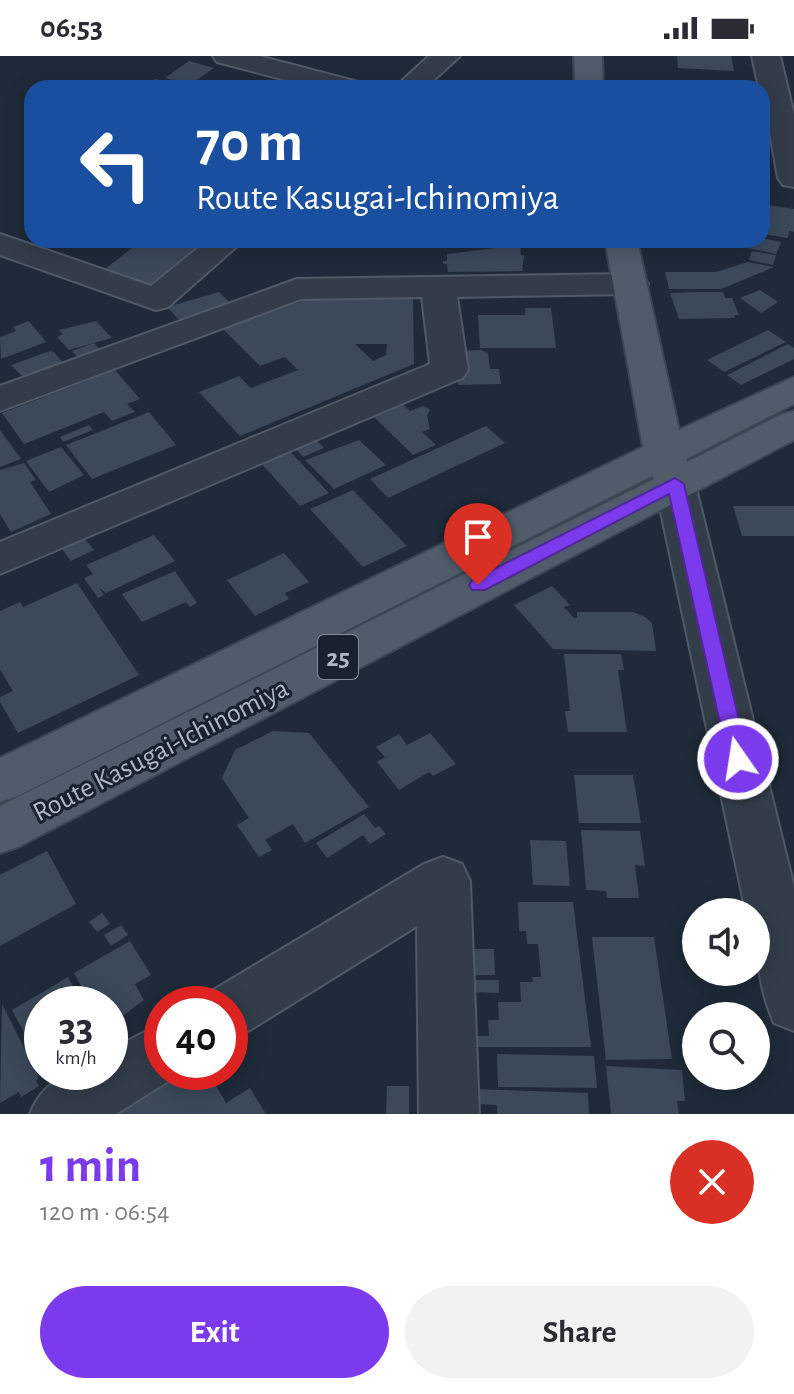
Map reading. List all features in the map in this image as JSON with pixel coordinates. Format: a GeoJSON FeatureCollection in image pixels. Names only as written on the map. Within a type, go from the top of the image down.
{"type":"FeatureCollection","features":[{"type":"Feature","properties":{"kind":"main road"},"geometry":{"type":"LineString","coordinates":[[588,56],[589,80]]}},
{"type":"Feature","properties":{"kind":"main road"},"geometry":{"type":"LineString","coordinates":[[623,248],[670,468]]}},
{"type":"Feature","properties":{"kind":"main road"},"geometry":{"type":"LineString","coordinates":[[670,468],[794,389]]}},
{"type":"Feature","properties":{"kind":"main road"},"geometry":{"type":"LineString","coordinates":[[670,468],[794,424]]}},
{"type":"Feature","properties":{"kind":"main road","name":"Route Kasugai-Ichinomiya"},"geometry":{"type":"LineString","coordinates":[[0,781],[670,468]]}},
{"type":"Feature","properties":{"kind":"main road","name":"Route Kasugai-Ichinomiya"},"geometry":{"type":"LineString","coordinates":[[0,831],[670,468]]}},
{"type":"Feature","properties":{"kind":"street"},"geometry":{"type":"LineString","coordinates":[[227,56],[318,80]]}},
{"type":"Feature","properties":{"kind":"street"},"geometry":{"type":"LineString","coordinates":[[418,80],[446,56]]}},
{"type":"Feature","properties":{"kind":"street"},"geometry":{"type":"LineString","coordinates":[[777,65],[794,178]]}},
{"type":"Feature","properties":{"kind":"street"},"geometry":{"type":"LineString","coordinates":[[770,185],[794,188]]}},
{"type":"Feature","properties":{"kind":"street"},"geometry":{"type":"LineString","coordinates":[[0,244],[156,300],[257,279],[308,277],[326,287]]}},
{"type":"Feature","properties":{"kind":"street"},"geometry":{"type":"LineString","coordinates":[[156,300],[218,248]]}},
{"type":"Feature","properties":{"kind":"street"},"geometry":{"type":"LineString","coordinates":[[2,396],[297,289],[631,284]]}},
{"type":"Feature","properties":{"kind":"street"},"geometry":{"type":"LineString","coordinates":[[0,559],[449,370],[438,285]]}},
{"type":"Feature","properties":{"kind":"street"},"geometry":{"type":"LineString","coordinates":[[670,468],[794,1004]]}},
{"type":"Feature","properties":{"kind":"street"},"geometry":{"type":"LineString","coordinates":[[248,1000],[443,881],[449,1114]]}},
{"type":"Feature","properties":{"kind":"street"},"geometry":{"type":"LineString","coordinates":[[60,1114],[144,1063]]}},
{"type":"Feature","properties":{"kind":"building"},"geometry":{"type":"Polygon","coordinates":[[[677,56],[731,56],[734,71],[678,68],[677,56]]]}},
{"type":"Feature","properties":{"kind":"building"},"geometry":{"type":"Polygon","coordinates":[[[189,61],[214,68],[197,80],[165,78],[189,61]]]}},
{"type":"Feature","properties":{"kind":"building"},"geometry":{"type":"Polygon","coordinates":[[[770,205],[794,209],[794,232],[789,231],[788,238],[770,235],[770,205]]]}},
{"type":"Feature","properties":{"kind":"building"},"geometry":{"type":"Polygon","coordinates":[[[770,240],[781,242],[776,254],[748,248],[770,248],[770,240]]]}},
{"type":"Feature","properties":{"kind":"building"},"geometry":{"type":"Polygon","coordinates":[[[132,248],[207,248],[155,292],[100,273],[132,248]]]}},
{"type":"Feature","properties":{"kind":"building"},"geometry":{"type":"Polygon","coordinates":[[[520,248],[521,255],[524,255],[522,271],[448,272],[447,264],[443,264],[447,261],[447,254],[520,248]]]}},
{"type":"Feature","properties":{"kind":"building"},"geometry":{"type":"Polygon","coordinates":[[[752,251],[776,255],[773,265],[749,260],[752,251]]]}},
{"type":"Feature","properties":{"kind":"building"},"geometry":{"type":"Polygon","coordinates":[[[748,262],[774,267],[721,289],[669,289],[665,272],[716,272],[748,262]]]}},
{"type":"Feature","properties":{"kind":"building"},"geometry":{"type":"Polygon","coordinates":[[[760,290],[778,302],[761,313],[740,298],[760,290]]]}},
{"type":"Feature","properties":{"kind":"building"},"geometry":{"type":"Polygon","coordinates":[[[219,292],[229,302],[181,322],[167,307],[219,292]]]}},
{"type":"Feature","properties":{"kind":"building"},"geometry":{"type":"Polygon","coordinates":[[[723,292],[725,298],[732,298],[739,315],[734,315],[735,318],[679,319],[670,293],[723,292]]]}},
{"type":"Feature","properties":{"kind":"building"},"geometry":{"type":"Polygon","coordinates":[[[299,298],[413,298],[414,364],[240,436],[199,392],[239,376],[251,388],[298,370],[285,357],[260,366],[221,327],[299,298]],[[355,344],[373,361],[386,355],[387,344],[355,344]]]}},
{"type":"Feature","properties":{"kind":"building"},"geometry":{"type":"Polygon","coordinates":[[[525,308],[551,308],[556,348],[480,348],[478,315],[525,315],[525,308]]]}},
{"type":"Feature","properties":{"kind":"building"},"geometry":{"type":"Polygon","coordinates":[[[29,321],[46,342],[1,359],[0,337],[16,331],[13,327],[29,321]]]}},
{"type":"Feature","properties":{"kind":"building"},"geometry":{"type":"Polygon","coordinates":[[[96,321],[112,338],[69,350],[57,337],[63,334],[59,330],[96,321]]]}},
{"type":"Feature","properties":{"kind":"building"},"geometry":{"type":"Polygon","coordinates":[[[768,330],[786,342],[724,372],[707,360],[768,330]]]}},
{"type":"Feature","properties":{"kind":"building"},"geometry":{"type":"Polygon","coordinates":[[[94,343],[102,352],[80,360],[72,351],[94,343]]]}},
{"type":"Feature","properties":{"kind":"building"},"geometry":{"type":"Polygon","coordinates":[[[788,344],[794,348],[794,359],[741,385],[727,375],[788,344]]]}},
{"type":"Feature","properties":{"kind":"building"},"geometry":{"type":"Polygon","coordinates":[[[481,350],[488,353],[490,369],[499,369],[501,384],[458,385],[455,351],[481,350]]]}},
{"type":"Feature","properties":{"kind":"building"},"geometry":{"type":"Polygon","coordinates":[[[50,351],[66,366],[26,380],[11,365],[50,351]]]}},
{"type":"Feature","properties":{"kind":"building"},"geometry":{"type":"Polygon","coordinates":[[[115,370],[140,399],[127,404],[135,412],[112,421],[104,412],[24,444],[2,413],[115,370]]]}},
{"type":"Feature","properties":{"kind":"building"},"geometry":{"type":"Polygon","coordinates":[[[401,402],[410,411],[423,406],[430,409],[427,416],[430,429],[422,432],[436,445],[413,455],[372,415],[401,402]]]}},
{"type":"Feature","properties":{"kind":"building"},"geometry":{"type":"Polygon","coordinates":[[[149,412],[176,445],[92,479],[66,445],[149,412]]]}},
{"type":"Feature","properties":{"kind":"building"},"geometry":{"type":"Polygon","coordinates":[[[89,425],[93,430],[63,442],[60,437],[89,425]]]}},
{"type":"Feature","properties":{"kind":"building"},"geometry":{"type":"Polygon","coordinates":[[[486,426],[505,443],[388,498],[370,479],[486,426]]]}},
{"type":"Feature","properties":{"kind":"building"},"geometry":{"type":"Polygon","coordinates":[[[0,430],[21,459],[0,467],[0,430]]]}},
{"type":"Feature","properties":{"kind":"building"},"geometry":{"type":"Polygon","coordinates":[[[314,438],[324,448],[303,457],[294,447],[314,438]]]}},
{"type":"Feature","properties":{"kind":"building"},"geometry":{"type":"Polygon","coordinates":[[[359,440],[386,465],[334,489],[305,460],[359,440]]]}},
{"type":"Feature","properties":{"kind":"building"},"geometry":{"type":"Polygon","coordinates":[[[61,447],[84,475],[49,492],[26,461],[61,447]]]}},
{"type":"Feature","properties":{"kind":"building"},"geometry":{"type":"Polygon","coordinates":[[[288,449],[329,493],[300,506],[260,462],[288,449]]]}},
{"type":"Feature","properties":{"kind":"building"},"geometry":{"type":"Polygon","coordinates":[[[24,463],[36,480],[30,482],[51,514],[11,532],[0,514],[0,470],[24,463]]]}},
{"type":"Feature","properties":{"kind":"building"},"geometry":{"type":"Polygon","coordinates":[[[353,490],[407,546],[363,567],[310,509],[353,490]]]}},
{"type":"Feature","properties":{"kind":"building"},"geometry":{"type":"Polygon","coordinates":[[[733,506],[794,506],[794,536],[742,536],[733,506]]]}},
{"type":"Feature","properties":{"kind":"building"},"geometry":{"type":"Polygon","coordinates":[[[82,535],[94,550],[71,561],[59,545],[82,535]]]}},
{"type":"Feature","properties":{"kind":"building"},"geometry":{"type":"Polygon","coordinates":[[[154,535],[175,561],[106,593],[99,588],[104,595],[98,598],[84,578],[93,574],[86,565],[154,535]]]}},
{"type":"Feature","properties":{"kind":"building"},"geometry":{"type":"Polygon","coordinates":[[[284,553],[309,582],[285,593],[289,599],[255,616],[227,580],[284,553]]]}},
{"type":"Feature","properties":{"kind":"building"},"geometry":{"type":"Polygon","coordinates":[[[175,571],[197,603],[190,607],[186,602],[142,622],[122,594],[175,571]]]}},
{"type":"Feature","properties":{"kind":"building"},"geometry":{"type":"Polygon","coordinates":[[[77,583],[139,675],[18,733],[0,702],[0,697],[13,691],[0,670],[0,611],[20,602],[23,607],[77,583]]]}},
{"type":"Feature","properties":{"kind":"building"},"geometry":{"type":"Polygon","coordinates":[[[552,586],[570,605],[564,607],[574,618],[577,618],[577,612],[633,612],[645,617],[652,623],[656,651],[553,649],[514,605],[552,586]]]}},
{"type":"Feature","properties":{"kind":"building"},"geometry":{"type":"Polygon","coordinates":[[[564,654],[621,654],[624,670],[618,670],[627,732],[568,732],[565,711],[570,711],[564,654]]]}},
{"type":"Feature","properties":{"kind":"building"},"geometry":{"type":"Polygon","coordinates":[[[273,731],[309,733],[369,807],[305,843],[293,824],[265,840],[272,850],[259,857],[237,825],[249,818],[222,778],[235,750],[273,731]]]}},
{"type":"Feature","properties":{"kind":"building"},"geometry":{"type":"Polygon","coordinates":[[[430,733],[456,764],[433,776],[429,772],[399,790],[377,762],[385,757],[376,747],[399,734],[407,745],[430,733]]]}},
{"type":"Feature","properties":{"kind":"building"},"geometry":{"type":"Polygon","coordinates":[[[574,775],[633,775],[641,823],[579,823],[574,775]]]}},
{"type":"Feature","properties":{"kind":"building"},"geometry":{"type":"Polygon","coordinates":[[[364,814],[375,828],[379,826],[386,834],[370,844],[363,835],[327,858],[316,843],[364,814]]]}},
{"type":"Feature","properties":{"kind":"building"},"geometry":{"type":"Polygon","coordinates":[[[581,830],[640,831],[645,866],[635,865],[639,898],[607,898],[606,891],[586,890],[581,830]]]}},
{"type":"Feature","properties":{"kind":"building"},"geometry":{"type":"Polygon","coordinates":[[[530,840],[566,841],[570,886],[533,885],[530,840]]]}},
{"type":"Feature","properties":{"kind":"building"},"geometry":{"type":"Polygon","coordinates":[[[47,851],[76,904],[0,946],[0,875],[47,851]]]}},
{"type":"Feature","properties":{"kind":"building"},"geometry":{"type":"Polygon","coordinates":[[[518,902],[573,902],[591,1047],[471,1047],[470,1036],[489,1036],[488,1020],[499,1020],[498,1002],[521,1002],[520,982],[533,982],[532,977],[541,977],[538,944],[527,944],[526,931],[519,931],[518,902]]]}},
{"type":"Feature","properties":{"kind":"building"},"geometry":{"type":"Polygon","coordinates":[[[102,913],[110,924],[97,932],[89,922],[102,913]]]}},
{"type":"Feature","properties":{"kind":"building"},"geometry":{"type":"Polygon","coordinates":[[[121,925],[128,935],[111,946],[104,935],[121,925]]]}},
{"type":"Feature","properties":{"kind":"building"},"geometry":{"type":"Polygon","coordinates":[[[592,937],[654,937],[672,1059],[606,1060],[592,937]]]}},
{"type":"Feature","properties":{"kind":"building"},"geometry":{"type":"Polygon","coordinates":[[[130,941],[151,975],[135,984],[144,1000],[128,1012],[128,986],[81,986],[74,973],[130,941]]]}},
{"type":"Feature","properties":{"kind":"building"},"geometry":{"type":"Polygon","coordinates":[[[467,949],[494,949],[495,975],[468,975],[467,949]]]}},
{"type":"Feature","properties":{"kind":"building"},"geometry":{"type":"Polygon","coordinates":[[[68,977],[73,986],[53,986],[68,977]]]}},
{"type":"Feature","properties":{"kind":"building"},"geometry":{"type":"Polygon","coordinates":[[[468,980],[499,980],[499,993],[468,992],[468,980]]]}},
{"type":"Feature","properties":{"kind":"building"},"geometry":{"type":"Polygon","coordinates":[[[24,1003],[24,1032],[12,1010],[24,1003]]]}},
{"type":"Feature","properties":{"kind":"building"},"geometry":{"type":"Polygon","coordinates":[[[2,1004],[24,1048],[24,1090],[32,1090],[21,1097],[19,1092],[0,1103],[2,1004]]]}},
{"type":"Feature","properties":{"kind":"building"},"geometry":{"type":"Polygon","coordinates":[[[497,1054],[594,1056],[597,1088],[498,1087],[497,1054]]]}},
{"type":"Feature","properties":{"kind":"building"},"geometry":{"type":"Polygon","coordinates":[[[606,1066],[682,1070],[685,1101],[677,1101],[679,1114],[611,1114],[606,1066]]]}},
{"type":"Feature","properties":{"kind":"building"},"geometry":{"type":"Polygon","coordinates":[[[387,1086],[409,1086],[409,1114],[386,1114],[387,1086]]]}},
{"type":"Feature","properties":{"kind":"building"},"geometry":{"type":"Polygon","coordinates":[[[250,1088],[266,1114],[116,1114],[155,1090],[218,1090],[226,1103],[250,1088]]]}},
{"type":"Feature","properties":{"kind":"building"},"geometry":{"type":"Polygon","coordinates":[[[471,1089],[588,1093],[589,1114],[497,1114],[497,1105],[472,1104],[471,1089]]]}},
{"type":"Feature","properties":{"kind":"route"},"geometry":{"type":"LineString","coordinates":[[478,585],[675,484],[738,759]]}}]}
